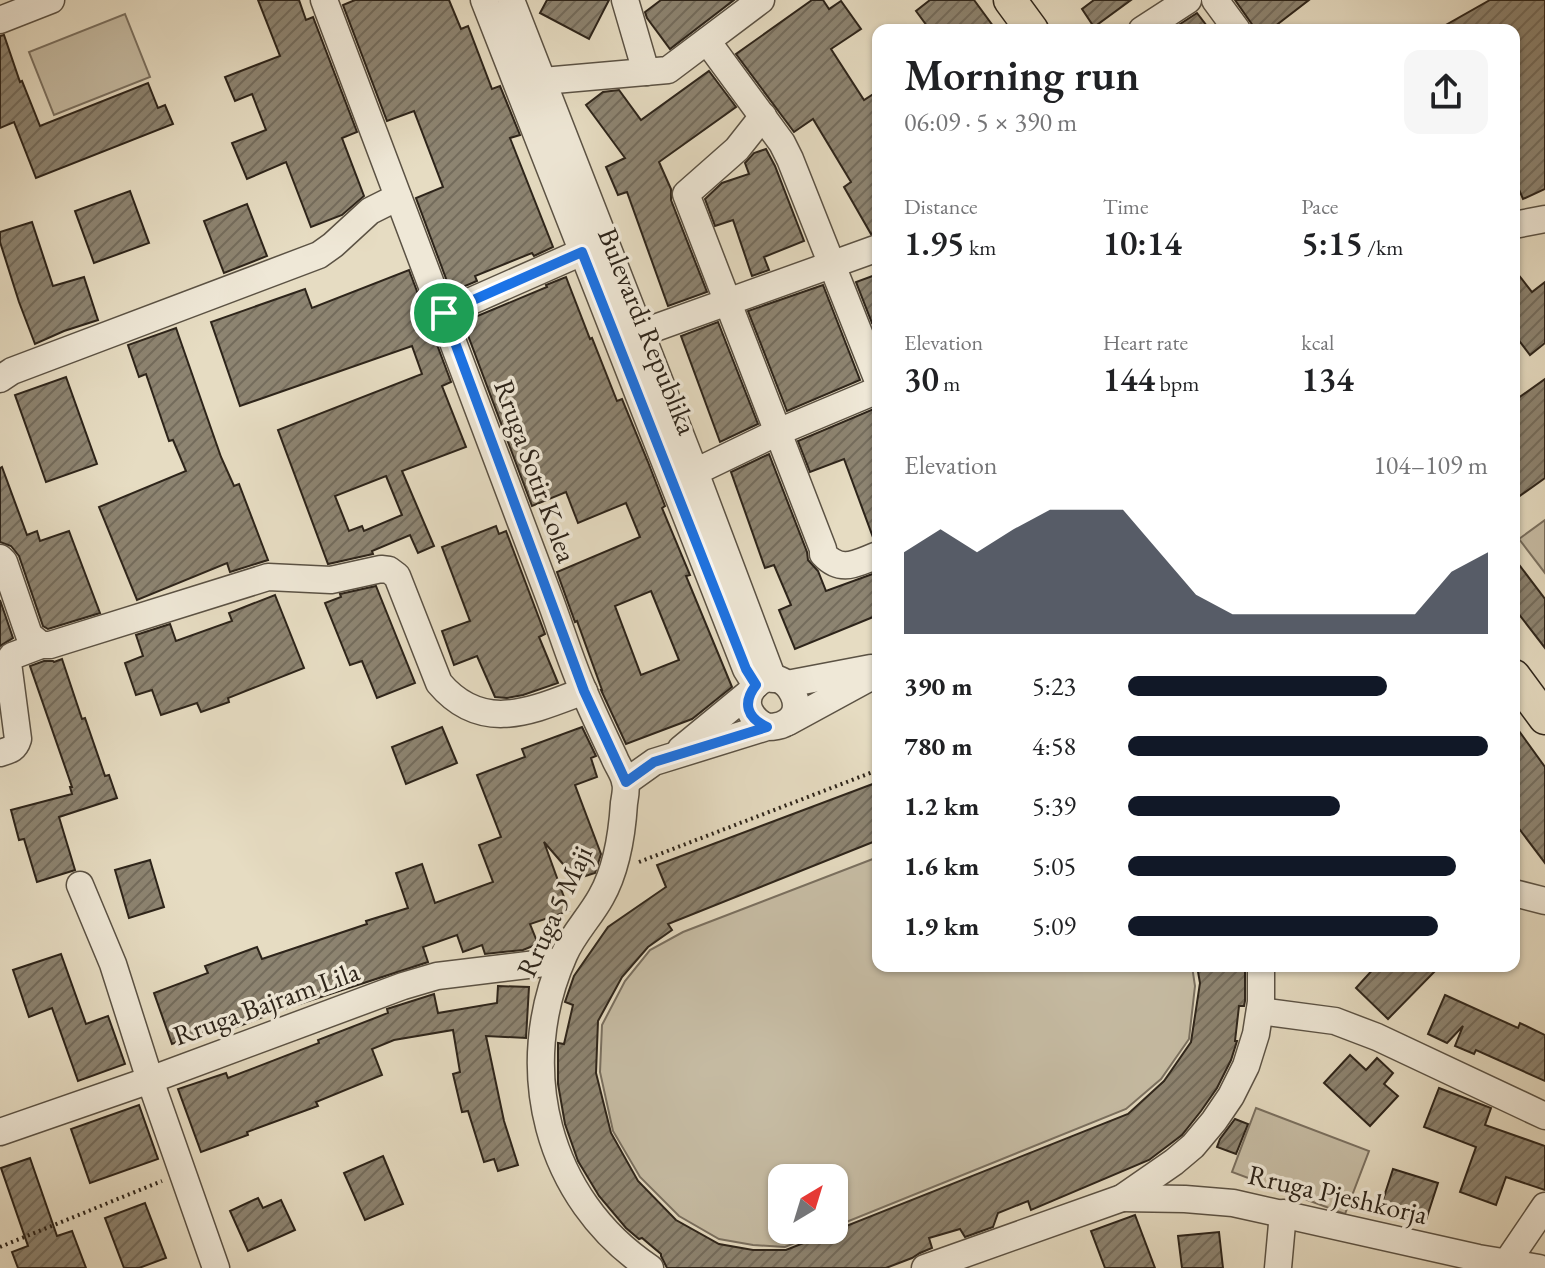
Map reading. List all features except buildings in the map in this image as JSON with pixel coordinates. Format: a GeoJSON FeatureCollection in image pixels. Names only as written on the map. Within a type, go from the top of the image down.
{"type":"FeatureCollection","features":[{"type":"Feature","properties":{"kind":"main road"},"geometry":{"type":"LineString","coordinates":[[1010,0],[1028,24]]}},
{"type":"Feature","properties":{"kind":"main road"},"geometry":{"type":"LineString","coordinates":[[1520,684],[1545,718]]}},
{"type":"Feature","properties":{"kind":"street"},"geometry":{"type":"LineString","coordinates":[[0,20],[51,0]]}},
{"type":"Feature","properties":{"kind":"street","name":"Rruga Sotir Kolea"},"geometry":{"type":"LineString","coordinates":[[324,0],[584,691],[626,782]]}},
{"type":"Feature","properties":{"kind":"street","name":"Bulevardi Republika"},"geometry":{"type":"LineString","coordinates":[[484,0],[746,669],[766,685]]}},
{"type":"Feature","properties":{"kind":"street","name":"Bulevardi Republika"},"geometry":{"type":"LineString","coordinates":[[511,0],[695,472],[766,685]]}},
{"type":"Feature","properties":{"kind":"street"},"geometry":{"type":"LineString","coordinates":[[625,0],[646,72]]}},
{"type":"Feature","properties":{"kind":"street"},"geometry":{"type":"LineString","coordinates":[[543,81],[668,70],[761,0]]}},
{"type":"Feature","properties":{"kind":"street"},"geometry":{"type":"LineString","coordinates":[[1151,24],[1188,0]]}},
{"type":"Feature","properties":{"kind":"street"},"geometry":{"type":"LineString","coordinates":[[1215,0],[1233,24]]}},
{"type":"Feature","properties":{"kind":"street"},"geometry":{"type":"LineString","coordinates":[[707,41],[782,143],[872,366]]}},
{"type":"Feature","properties":{"kind":"street"},"geometry":{"type":"LineString","coordinates":[[763,116],[737,149],[686,194],[823,554],[842,567],[872,557]]}},
{"type":"Feature","properties":{"kind":"street"},"geometry":{"type":"LineString","coordinates":[[0,379],[12,371],[319,255],[370,211],[398,197]]}},
{"type":"Feature","properties":{"kind":"street"},"geometry":{"type":"LineString","coordinates":[[1520,224],[1545,219]]}},
{"type":"Feature","properties":{"kind":"street"},"geometry":{"type":"LineString","coordinates":[[641,333],[872,250]]}},
{"type":"Feature","properties":{"kind":"street"},"geometry":{"type":"LineString","coordinates":[[444,313],[582,252]]}},
{"type":"Feature","properties":{"kind":"street"},"geometry":{"type":"LineString","coordinates":[[695,472],[778,432],[872,393]]}},
{"type":"Feature","properties":{"kind":"street"},"geometry":{"type":"LineString","coordinates":[[0,558],[29,635],[41,645]]}},
{"type":"Feature","properties":{"kind":"street"},"geometry":{"type":"LineString","coordinates":[[0,753],[16,746],[18,739],[8,663],[12,656],[268,577],[331,580],[389,570],[397,576],[439,683],[462,704],[478,711],[515,715],[584,691]]}},
{"type":"Feature","properties":{"kind":"street"},"geometry":{"type":"LineString","coordinates":[[669,758],[766,685],[872,667]]}},
{"type":"Feature","properties":{"kind":"street"},"geometry":{"type":"LineString","coordinates":[[626,782],[654,762],[778,725],[872,676]]}},
{"type":"Feature","properties":{"kind":"street"},"geometry":{"type":"LineString","coordinates":[[766,685],[794,692],[797,702],[795,713],[778,725],[757,723],[750,714],[748,704],[766,685]]}},
{"type":"Feature","properties":{"kind":"street","name":"Rruga 5 Maji"},"geometry":{"type":"LineString","coordinates":[[626,782],[623,817],[611,874],[561,961],[546,1009],[540,1065],[547,1120],[572,1185],[590,1212],[624,1248],[650,1268]]}},
{"type":"Feature","properties":{"kind":"street"},"geometry":{"type":"LineString","coordinates":[[80,885],[113,964],[216,1268]]}},
{"type":"Feature","properties":{"kind":"street"},"geometry":{"type":"LineString","coordinates":[[1520,895],[1545,901]]}},
{"type":"Feature","properties":{"kind":"street","name":"Rruga Bajram Lila"},"geometry":{"type":"LineString","coordinates":[[0,1132],[403,986],[437,976],[561,961]]}},
{"type":"Feature","properties":{"kind":"street"},"geometry":{"type":"LineString","coordinates":[[925,1268],[1122,1198],[1193,1146],[1231,1096],[1246,1066],[1260,1011],[1261,972]]}},
{"type":"Feature","properties":{"kind":"street"},"geometry":{"type":"LineString","coordinates":[[1260,1011],[1335,1021],[1377,1037],[1545,1116]]}},
{"type":"Feature","properties":{"kind":"street","name":"Rruga Pjeshkorja"},"geometry":{"type":"LineString","coordinates":[[1122,1198],[1233,1203],[1478,1263],[1507,1262],[1539,1268]]}},
{"type":"Feature","properties":{"kind":"street"},"geometry":{"type":"LineString","coordinates":[[1507,1262],[1545,1206]]}},
{"type":"Feature","properties":{"kind":"street"},"geometry":{"type":"LineString","coordinates":[[1278,1268],[1283,1213]]}},
{"type":"Feature","properties":{"kind":"path"},"geometry":{"type":"LineString","coordinates":[[611,874],[872,772]]}},
{"type":"Feature","properties":{"kind":"path"},"geometry":{"type":"LineString","coordinates":[[0,1247],[183,1172]]}},
{"type":"Feature","properties":{"kind":"shaded area"},"geometry":{"type":"Polygon","coordinates":[[[125,14],[150,77],[54,115],[29,52],[125,14]]]}},
{"type":"Feature","properties":{"kind":"shaded area"},"geometry":{"type":"Polygon","coordinates":[[[1545,520],[1545,573],[1520,540],[1545,520]]]}},
{"type":"Feature","properties":{"kind":"shaded area"},"geometry":{"type":"Polygon","coordinates":[[[872,859],[872,972],[1193,972],[1195,986],[1189,1039],[1161,1079],[1126,1109],[848,1221],[848,1164],[768,1164],[768,1244],[792,1244],[785,1247],[753,1245],[719,1239],[679,1216],[640,1177],[613,1131],[600,1072],[602,1025],[625,981],[650,950],[683,932],[872,859]]]}},
{"type":"Feature","properties":{"kind":"shaded area"},"geometry":{"type":"Polygon","coordinates":[[[1256,1108],[1369,1151],[1345,1214],[1232,1172],[1256,1108]]]}},
{"type":"Feature","properties":{"kind":"route"},"geometry":{"type":"LineString","coordinates":[[582,252],[746,669],[756,685],[749,693],[750,714],[757,723],[767,727],[654,762],[626,782],[584,691],[444,313],[582,252]]}}]}
